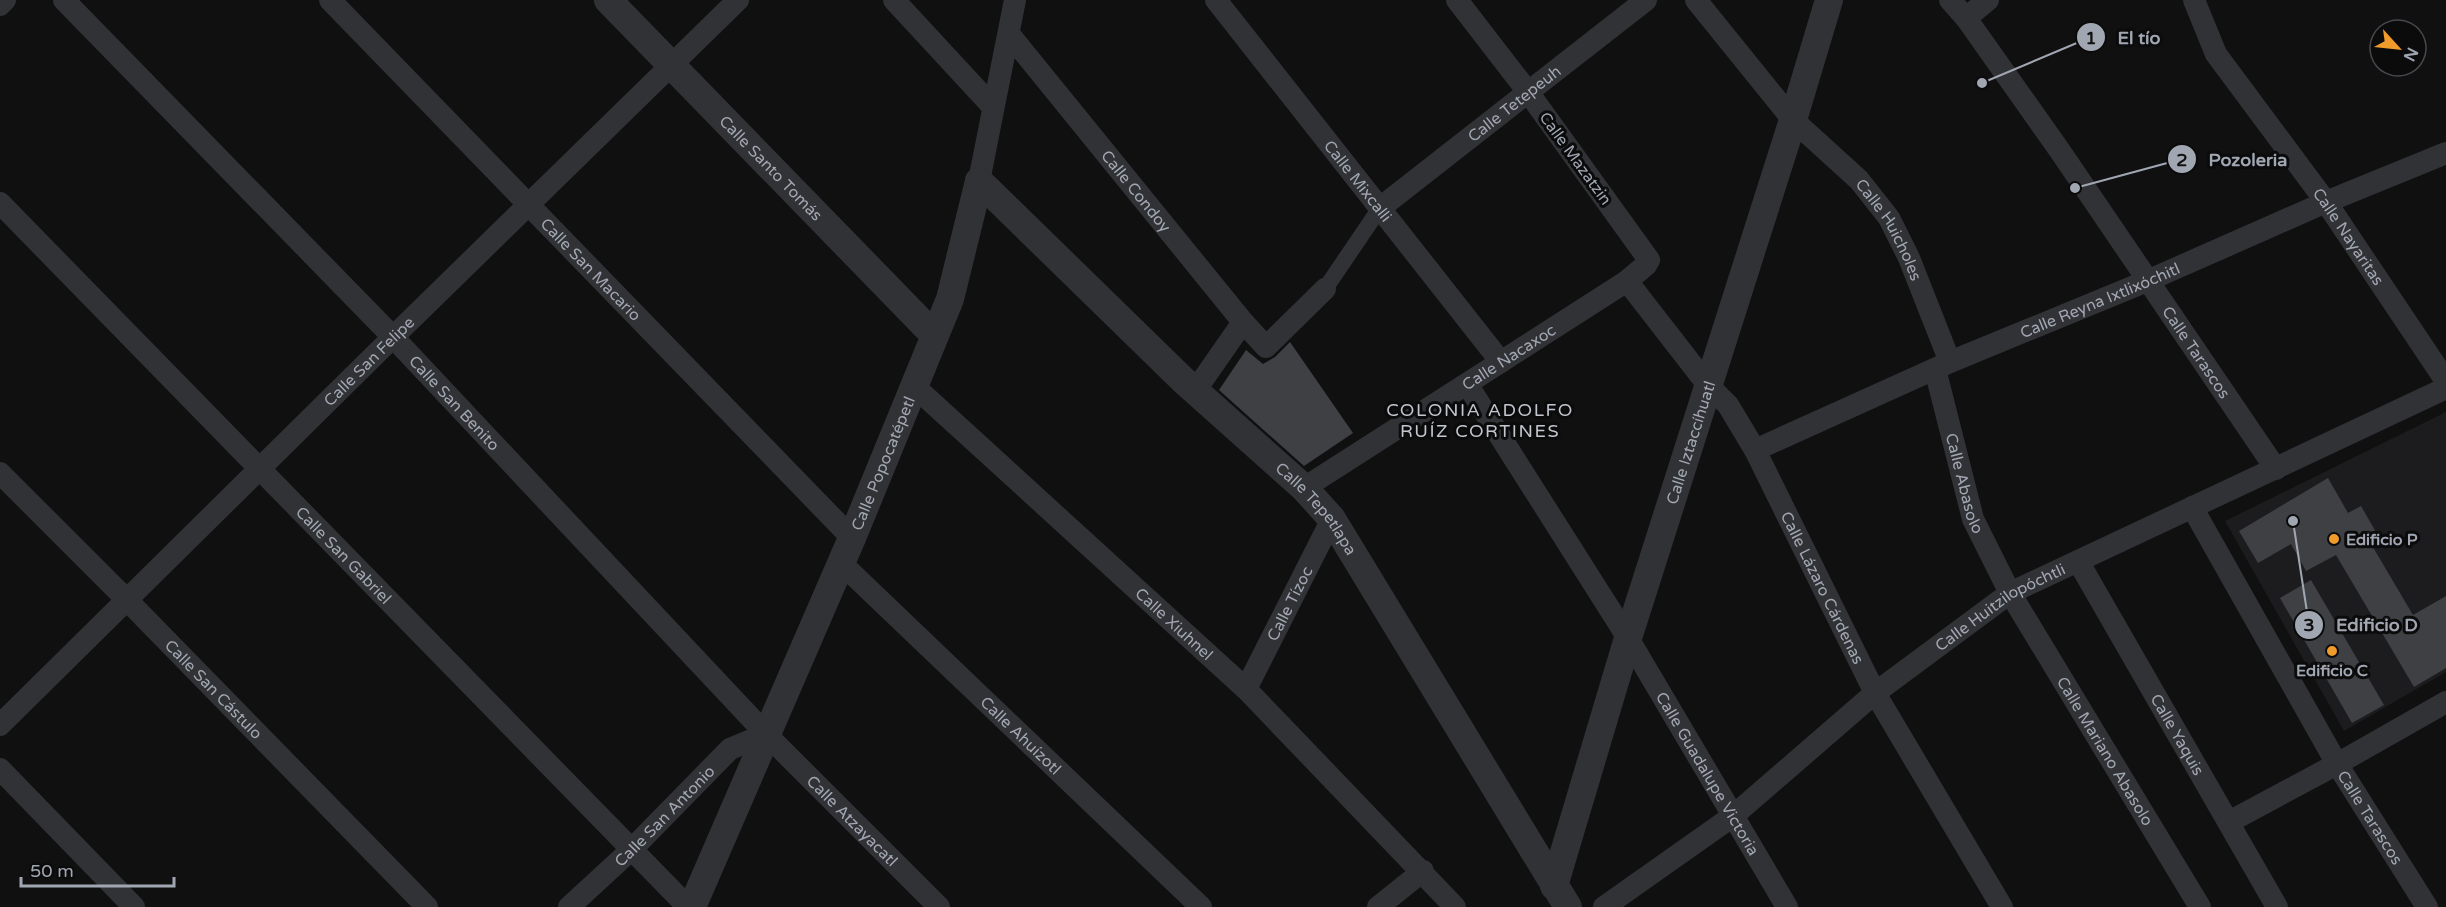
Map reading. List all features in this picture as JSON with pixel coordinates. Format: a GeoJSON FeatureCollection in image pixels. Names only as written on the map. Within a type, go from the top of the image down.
{"type":"FeatureCollection","features":[{"type":"Feature","properties":{"kind":"street"},"geometry":{"type":"LineString","coordinates":[[0,5],[5,0]]}},
{"type":"Feature","properties":{"kind":"street","name":"Calle San Benito"},"geometry":{"type":"LineString","coordinates":[[64,0],[393,337],[766,734]]}},
{"type":"Feature","properties":{"kind":"street","name":"Calle San Macario"},"geometry":{"type":"LineString","coordinates":[[330,0],[530,204],[846,550]]}},
{"type":"Feature","properties":{"kind":"street","name":"Calle Santo Tomás"},"geometry":{"type":"LineString","coordinates":[[608,0],[934,335]]}},
{"type":"Feature","properties":{"kind":"street","name":"Calle San Felipe"},"geometry":{"type":"LineString","coordinates":[[0,726],[259,468],[738,0]]}},
{"type":"Feature","properties":{"kind":"street"},"geometry":{"type":"LineString","coordinates":[[894,0],[993,107]]}},
{"type":"Feature","properties":{"kind":"street","name":"Calle Popocatépetl"},"geometry":{"type":"LineString","coordinates":[[690,907],[846,550],[950,299],[979,181],[1016,0]]}},
{"type":"Feature","properties":{"kind":"street","name":"Calle Mixcalli"},"geometry":{"type":"LineString","coordinates":[[1216,0],[1500,362]]}},
{"type":"Feature","properties":{"kind":"street","name":"Calle Mazatzin"},"geometry":{"type":"LineString","coordinates":[[1457,0],[1528,92],[1649,260]]}},
{"type":"Feature","properties":{"kind":"street","name":"Calle Tetepeuh"},"geometry":{"type":"LineString","coordinates":[[1380,208],[1646,0]]}},
{"type":"Feature","properties":{"kind":"street","name":"Calle Huicholes"},"geometry":{"type":"LineString","coordinates":[[1696,0],[1793,120],[1859,180],[1889,218],[1909,258],[1942,366]]}},
{"type":"Feature","properties":{"kind":"street","name":"Calle Iztaccíhuatl"},"geometry":{"type":"LineString","coordinates":[[1561,896],[1628,638],[1829,0]]}},
{"type":"Feature","properties":{"kind":"street","name":"Calle Tarascos"},"geometry":{"type":"LineString","coordinates":[[1950,0],[2060,151],[2276,469]]}},
{"type":"Feature","properties":{"kind":"street"},"geometry":{"type":"LineString","coordinates":[[1965,18],[1988,0]]}},
{"type":"Feature","properties":{"kind":"street","name":"Calle Nayaritas"},"geometry":{"type":"LineString","coordinates":[[2194,0],[2216,54],[2326,202],[2446,381]]}},
{"type":"Feature","properties":{"kind":"street","name":"Calle Condoy"},"geometry":{"type":"LineString","coordinates":[[1009,34],[1243,322],[1266,347],[1324,289]]}},
{"type":"Feature","properties":{"kind":"street","name":"Calle Reyna Ixtlixóchitl"},"geometry":{"type":"LineString","coordinates":[[1755,450],[1942,366],[2446,153]]}},
{"type":"Feature","properties":{"kind":"street","name":"Calle Tepetlapa"},"geometry":{"type":"LineString","coordinates":[[979,181],[1195,391],[1304,488],[1332,519],[1561,896]]}},
{"type":"Feature","properties":{"kind":"street","name":"Calle San Gabriel"},"geometry":{"type":"LineString","coordinates":[[0,203],[631,850],[690,907]]}},
{"type":"Feature","properties":{"kind":"street"},"geometry":{"type":"LineString","coordinates":[[1324,289],[1380,208]]}},
{"type":"Feature","properties":{"kind":"street","name":"Calle Nacaxoc"},"geometry":{"type":"LineString","coordinates":[[1304,488],[1628,281],[1649,260]]}},
{"type":"Feature","properties":{"kind":"street","name":"Calle Lázaro Cárdenas"},"geometry":{"type":"LineString","coordinates":[[1628,281],[1707,384],[1728,405],[1755,450],[1875,693],[2002,907]]}},
{"type":"Feature","properties":{"kind":"street"},"geometry":{"type":"LineString","coordinates":[[1195,391],[1243,322]]}},
{"type":"Feature","properties":{"kind":"street","name":"Calle Abasolo"},"geometry":{"type":"LineString","coordinates":[[1942,366],[1973,519],[2010,593]]}},
{"type":"Feature","properties":{"kind":"street"},"geometry":{"type":"LineString","coordinates":[[1467,384],[1628,638]]}},
{"type":"Feature","properties":{"kind":"street","name":"Calle Xiuhnel"},"geometry":{"type":"LineString","coordinates":[[915,387],[1246,688],[1455,907]]}},
{"type":"Feature","properties":{"kind":"street","name":"Calle Huitzilopóchtli"},"geometry":{"type":"LineString","coordinates":[[1604,907],[1733,816],[1875,693],[2010,593],[2446,388]]}},
{"type":"Feature","properties":{"kind":"street","name":"Calle San Cástulo"},"geometry":{"type":"LineString","coordinates":[[0,474],[127,600],[427,907]]}},
{"type":"Feature","properties":{"kind":"street","name":"Calle Tarascos"},"geometry":{"type":"LineString","coordinates":[[2192,507],[2337,764],[2427,907]]}},
{"type":"Feature","properties":{"kind":"street","name":"Calle Tízoc"},"geometry":{"type":"LineString","coordinates":[[1246,688],[1332,519]]}},
{"type":"Feature","properties":{"kind":"street","name":"Calle Ahuízotl"},"geometry":{"type":"LineString","coordinates":[[846,550],[1202,907]]}},
{"type":"Feature","properties":{"kind":"street","name":"Calle Yaquis"},"geometry":{"type":"LineString","coordinates":[[2078,561],[2277,907]]}},
{"type":"Feature","properties":{"kind":"street","name":"Calle Mariano Abasolo"},"geometry":{"type":"LineString","coordinates":[[2010,593],[2200,907]]}},
{"type":"Feature","properties":{"kind":"street","name":"Calle Guadalupe Victoria"},"geometry":{"type":"LineString","coordinates":[[1628,638],[1787,907]]}},
{"type":"Feature","properties":{"kind":"street"},"geometry":{"type":"LineString","coordinates":[[2229,822],[2446,702]]}},
{"type":"Feature","properties":{"kind":"street","name":"Calle San Antonio"},"geometry":{"type":"LineString","coordinates":[[569,907],[631,850],[730,749],[766,734]]}},
{"type":"Feature","properties":{"kind":"street","name":"Calle Atzayacatl"},"geometry":{"type":"LineString","coordinates":[[766,734],[939,907]]}},
{"type":"Feature","properties":{"kind":"street"},"geometry":{"type":"LineString","coordinates":[[0,769],[134,907]]}},
{"type":"Feature","properties":{"kind":"street"},"geometry":{"type":"LineString","coordinates":[[1378,907],[1422,871]]}},
{"type":"Feature","properties":{"kind":"shaded area"},"geometry":{"type":"Polygon","coordinates":[[[2446,412],[2446,672],[2344,731],[2225,521],[2446,412]]]}},
{"type":"Feature","properties":{"kind":"building"},"geometry":{"type":"Polygon","coordinates":[[[1290,342],[1353,433],[1304,466],[1219,390],[1246,350],[1263,364],[1275,357],[1290,342]]]}},
{"type":"Feature","properties":{"kind":"building"},"geometry":{"type":"Polygon","coordinates":[[[2328,478],[2348,513],[2361,506],[2376,532],[2367,537],[2413,615],[2446,596],[2446,668],[2414,687],[2336,555],[2306,571],[2291,544],[2258,563],[2239,531],[2328,478]]]}},
{"type":"Feature","properties":{"kind":"building","name":"Edificio C"},"geometry":{"type":"Polygon","coordinates":[[[2311,580],[2384,705],[2352,723],[2280,598],[2311,580]]]}},
{"type":"Feature","properties":{"kind":"place","name":"El tío"},"geometry":{"type":"Point","coordinates":[1982,83]}},
{"type":"Feature","properties":{"kind":"place","name":"Pozoleria"},"geometry":{"type":"Point","coordinates":[2075,188]}},
{"type":"Feature","properties":{"kind":"place","name":"Edificio D"},"geometry":{"type":"Point","coordinates":[2293,521]}},
{"type":"Feature","properties":{"kind":"place","name":"Edificio P"},"geometry":{"type":"Point","coordinates":[2334,539]}},
{"type":"Feature","properties":{"kind":"place","name":"Edificio C"},"geometry":{"type":"Point","coordinates":[2332,651]}},
{"type":"Feature","properties":{"kind":"district","name":"COLONIA ADOLFO RUÍZ CORTINES"},"geometry":{"type":"Point","coordinates":[1480,420]}}]}
